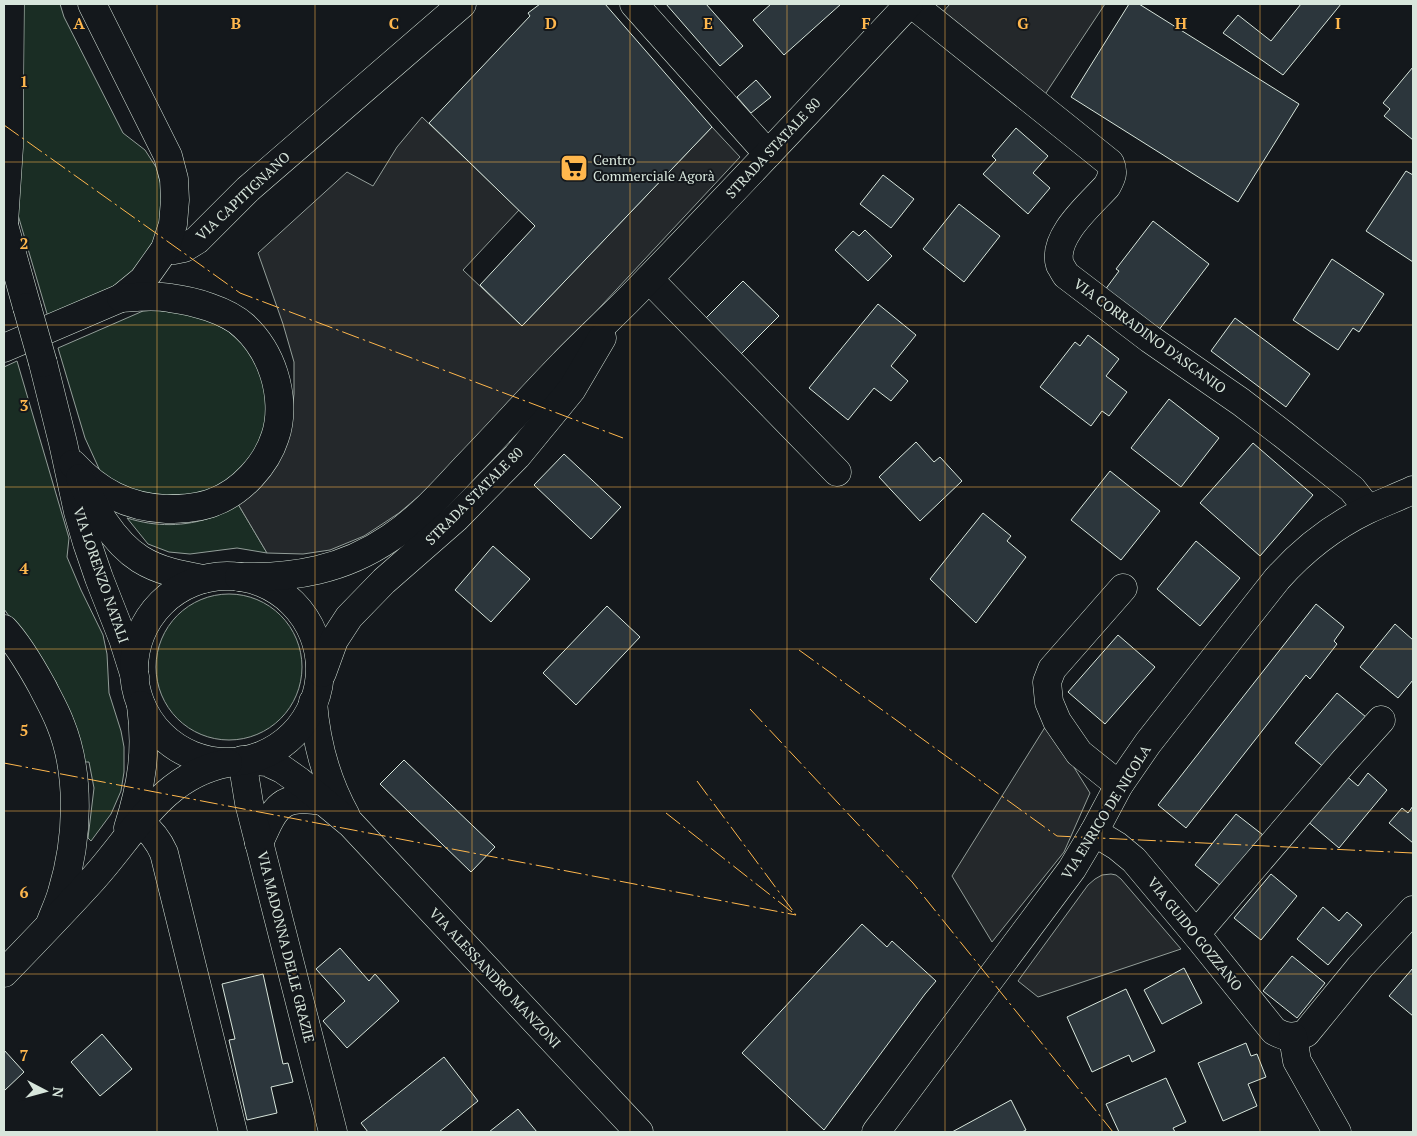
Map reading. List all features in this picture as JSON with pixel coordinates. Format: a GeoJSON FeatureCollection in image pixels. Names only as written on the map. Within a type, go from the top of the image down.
{"type":"FeatureCollection","features":[{"type":"Feature","properties":{"kind":"street","name":"VIA LORENZO NATALI"},"geometry":{"type":"LineString","coordinates":[[10,4],[9,147],[4,224],[68,453],[73,493],[87,543],[98,578],[123,639],[138,690]]}},
{"type":"Feature","properties":{"kind":"street"},"geometry":{"type":"LineString","coordinates":[[4,348],[121,298],[143,280],[165,249],[173,224],[176,200],[174,178],[168,156],[92,4]]}},
{"type":"Feature","properties":{"kind":"street","name":"VIA CAPITIGNANO"},"geometry":{"type":"LineString","coordinates":[[165,249],[184,248],[197,240],[248,189],[462,4]]}},
{"type":"Feature","properties":{"kind":"street"},"geometry":{"type":"LineString","coordinates":[[634,4],[768,154]]}},
{"type":"Feature","properties":{"kind":"street","name":"STRADA STATALE 80"},"geometry":{"type":"LineString","coordinates":[[203,579],[221,576],[277,577],[310,572],[352,559],[390,539],[440,494],[911,4]]}},
{"type":"Feature","properties":{"kind":"street","name":"VIA CORRADINO D'ASCANIO"},"geometry":{"type":"LineString","coordinates":[[911,4],[1110,163],[1113,169],[1108,186],[1069,228],[1061,243],[1060,265],[1066,275],[1150,339],[1241,402],[1284,435],[1352,489],[1366,510]]}},
{"type":"Feature","properties":{"kind":"street"},"geometry":{"type":"LineString","coordinates":[[642,286],[837,472]]}},
{"type":"Feature","properties":{"kind":"street","name":"STRADA STATALE 80"},"geometry":{"type":"LineString","coordinates":[[314,699],[330,648],[338,632],[349,617],[384,581],[456,518],[517,456],[572,389],[608,329],[642,286]]}},
{"type":"Feature","properties":{"kind":"street"},"geometry":{"type":"LineString","coordinates":[[68,453],[91,482],[130,503],[151,508],[193,508],[215,502],[234,492],[252,476],[266,457],[275,437],[280,411],[278,385],[270,362],[260,343],[243,325],[222,312],[170,298],[146,296],[121,298]]}},
{"type":"Feature","properties":{"kind":"street","name":"VIA LORENZO NATALI"},"geometry":{"type":"LineString","coordinates":[[68,453],[97,511],[127,548],[138,558],[150,564],[182,576],[203,579]]}},
{"type":"Feature","properties":{"kind":"street","name":"VIA ENRICO DE NICOLA"},"geometry":{"type":"LineString","coordinates":[[876,1132],[1072,869],[1119,785],[1148,743],[1277,579],[1300,555],[1325,535],[1366,510],[1413,490]]}},
{"type":"Feature","properties":{"kind":"street"},"geometry":{"type":"LineString","coordinates":[[4,973],[93,878],[139,821],[163,796],[185,780],[217,766],[253,758],[269,752],[292,735],[303,722],[314,699],[319,673],[314,637],[296,607],[278,591],[256,581],[239,577]]}},
{"type":"Feature","properties":{"kind":"street"},"geometry":{"type":"LineString","coordinates":[[120,845],[132,816],[141,780],[144,741],[135,662],[139,641],[152,614],[159,606],[175,592],[203,579]]}},
{"type":"Feature","properties":{"kind":"street"},"geometry":{"type":"LineString","coordinates":[[1119,785],[1079,753],[1057,720],[1049,702],[1047,682],[1052,669],[1123,588]]}},
{"type":"Feature","properties":{"kind":"street"},"geometry":{"type":"LineString","coordinates":[[4,629],[33,670],[53,706],[63,732],[72,766],[75,801],[73,836],[62,891],[50,924]]}},
{"type":"Feature","properties":{"kind":"street"},"geometry":{"type":"LineString","coordinates":[[138,690],[151,722],[165,738],[178,748],[209,760],[225,762],[242,760]]}},
{"type":"Feature","properties":{"kind":"street","name":"VIA ALESSANDRO MANZONI"},"geometry":{"type":"LineString","coordinates":[[314,699],[318,744],[325,770],[336,798],[351,824]]}},
{"type":"Feature","properties":{"kind":"street"},"geometry":{"type":"LineString","coordinates":[[1196,934],[1381,720]]}},
{"type":"Feature","properties":{"kind":"street","name":"VIA ALESSANDRO MANZONI"},"geometry":{"type":"LineString","coordinates":[[242,760],[256,760],[275,765],[299,781],[351,824],[639,1132]]}},
{"type":"Feature","properties":{"kind":"street","name":"VIA MADONNA DELLE GRAZIE"},"geometry":{"type":"LineString","coordinates":[[242,760],[249,803],[333,1132]]}},
{"type":"Feature","properties":{"kind":"street"},"geometry":{"type":"LineString","coordinates":[[259,843],[270,819],[277,809],[287,802],[297,799],[322,801]]}},
{"type":"Feature","properties":{"kind":"street"},"geometry":{"type":"LineString","coordinates":[[139,821],[159,841],[164,853],[233,1132]]}},
{"type":"Feature","properties":{"kind":"street","name":"VIA GUIDO GOZZANO"},"geometry":{"type":"LineString","coordinates":[[1094,832],[1129,855],[1274,1031],[1285,1037],[1293,1037]]}},
{"type":"Feature","properties":{"kind":"street"},"geometry":{"type":"LineString","coordinates":[[1337,1132],[1297,1061],[1293,1037],[1299,1037],[1306,1033],[1314,1025],[1360,967],[1413,910]]}},
{"type":"Feature","properties":{"kind":"green space"},"geometry":{"type":"Polygon","coordinates":[[[18,4],[60,4],[64,17],[123,133],[145,150],[156,167],[161,185],[162,213],[154,246],[119,286],[48,317],[18,215],[18,4]]]}},
{"type":"Feature","properties":{"kind":"green space"},"geometry":{"type":"Polygon","coordinates":[[[155,310],[187,314],[210,321],[228,331],[246,347],[260,372],[271,407],[264,440],[241,473],[214,492],[188,500],[127,495],[101,473],[85,438],[58,348],[143,311],[155,310]]]}},
{"type":"Feature","properties":{"kind":"green space"},"geometry":{"type":"Polygon","coordinates":[[[17,361],[69,538],[67,557],[103,635],[107,654],[109,693],[124,747],[124,772],[121,791],[111,814],[91,841],[88,838],[94,788],[89,762],[83,762],[72,721],[56,682],[4,609],[4,367],[17,361]]]}},
{"type":"Feature","properties":{"kind":"green space"},"geometry":{"type":"Polygon","coordinates":[[[238,504],[267,553],[237,548],[190,554],[169,552],[148,544],[127,518],[170,525],[191,523],[223,513],[238,504]]]}},
{"type":"Feature","properties":{"kind":"green space"},"geometry":{"type":"Polygon","coordinates":[[[229,594],[257,600],[280,616],[296,639],[302,667],[296,695],[280,718],[257,734],[229,740],[201,734],[178,718],[162,695],[156,667],[162,639],[178,616],[201,600],[229,594]]]}},
{"type":"Feature","properties":{"kind":"shaded area"},"geometry":{"type":"Polygon","coordinates":[[[950,4],[1105,4],[1044,96],[939,16],[950,4]]]}},
{"type":"Feature","properties":{"kind":"shaded area"},"geometry":{"type":"Polygon","coordinates":[[[422,117],[519,210],[463,270],[522,326],[712,127],[740,157],[465,452],[433,484],[399,513],[364,536],[330,550],[303,554],[267,553],[238,504],[290,427],[294,394],[294,362],[258,253],[347,172],[373,186],[397,147],[422,117]]]}},
{"type":"Feature","properties":{"kind":"shaded area"},"geometry":{"type":"Polygon","coordinates":[[[1047,724],[1090,793],[1064,852],[992,942],[952,876],[1047,724]]]}},
{"type":"Feature","properties":{"kind":"shaded area"},"geometry":{"type":"Polygon","coordinates":[[[1111,874],[1121,879],[1181,949],[1038,997],[1018,981],[1088,885],[1102,875],[1111,874]]]}},
{"type":"Feature","properties":{"kind":"building","name":"Centro Commerciale Agorà"},"geometry":{"type":"Polygon","coordinates":[[[540,4],[605,4],[712,127],[522,326],[480,285],[535,226],[429,123],[530,16],[528,13],[540,4]]]}},
{"type":"Feature","properties":{"kind":"building"},"geometry":{"type":"Polygon","coordinates":[[[666,4],[706,4],[743,46],[720,66],[666,4]]]}},
{"type":"Feature","properties":{"kind":"building"},"geometry":{"type":"Polygon","coordinates":[[[771,4],[841,4],[784,55],[753,20],[771,4]]]}},
{"type":"Feature","properties":{"kind":"building"},"geometry":{"type":"Polygon","coordinates":[[[1129,4],[1139,4],[1299,104],[1238,202],[1071,97],[1129,4]]]}},
{"type":"Feature","properties":{"kind":"building"},"geometry":{"type":"Polygon","coordinates":[[[1301,4],[1341,4],[1283,75],[1223,33],[1238,15],[1271,41],[1301,4]]]}},
{"type":"Feature","properties":{"kind":"building"},"geometry":{"type":"Polygon","coordinates":[[[1413,67],[1413,140],[1384,116],[1390,109],[1383,103],[1413,67]]]}},
{"type":"Feature","properties":{"kind":"building"},"geometry":{"type":"Polygon","coordinates":[[[756,80],[771,97],[751,113],[737,97],[756,80]]]}},
{"type":"Feature","properties":{"kind":"building"},"geometry":{"type":"Polygon","coordinates":[[[1016,128],[1048,156],[1033,173],[1050,188],[1028,214],[983,174],[996,160],[992,156],[1016,128]]]}},
{"type":"Feature","properties":{"kind":"building"},"geometry":{"type":"Polygon","coordinates":[[[1406,171],[1413,175],[1413,262],[1366,231],[1406,171]]]}},
{"type":"Feature","properties":{"kind":"building"},"geometry":{"type":"Polygon","coordinates":[[[883,175],[914,199],[891,228],[860,204],[883,175]]]}},
{"type":"Feature","properties":{"kind":"building"},"geometry":{"type":"Polygon","coordinates":[[[959,204],[1000,236],[964,282],[923,249],[959,204]]]}},
{"type":"Feature","properties":{"kind":"building"},"geometry":{"type":"Polygon","coordinates":[[[1153,221],[1209,264],[1155,335],[1102,294],[1119,271],[1116,269],[1153,221]]]}},
{"type":"Feature","properties":{"kind":"building"},"geometry":{"type":"Polygon","coordinates":[[[865,230],[892,256],[868,281],[835,250],[853,231],[859,236],[865,230]]]}},
{"type":"Feature","properties":{"kind":"building"},"geometry":{"type":"Polygon","coordinates":[[[1332,259],[1384,294],[1359,332],[1353,328],[1338,350],[1293,320],[1332,259]]]}},
{"type":"Feature","properties":{"kind":"building"},"geometry":{"type":"Polygon","coordinates":[[[743,281],[779,316],[741,354],[705,319],[743,281]]]}},
{"type":"Feature","properties":{"kind":"building"},"geometry":{"type":"Polygon","coordinates":[[[878,304],[916,335],[891,366],[908,381],[891,401],[874,388],[848,420],[809,388],[878,304]]]}},
{"type":"Feature","properties":{"kind":"building"},"geometry":{"type":"Polygon","coordinates":[[[1235,318],[1310,374],[1286,407],[1211,351],[1235,318]]]}},
{"type":"Feature","properties":{"kind":"building"},"geometry":{"type":"Polygon","coordinates":[[[1088,335],[1119,359],[1106,376],[1127,392],[1109,416],[1102,411],[1091,426],[1040,387],[1075,342],[1080,346],[1088,335]]]}},
{"type":"Feature","properties":{"kind":"building"},"geometry":{"type":"Polygon","coordinates":[[[1169,399],[1219,438],[1181,487],[1131,448],[1169,399]]]}},
{"type":"Feature","properties":{"kind":"building"},"geometry":{"type":"Polygon","coordinates":[[[916,442],[934,462],[940,457],[962,481],[920,521],[879,477],[916,442]]]}},
{"type":"Feature","properties":{"kind":"building"},"geometry":{"type":"Polygon","coordinates":[[[1253,443],[1313,495],[1260,556],[1200,503],[1253,443]]]}},
{"type":"Feature","properties":{"kind":"building"},"geometry":{"type":"Polygon","coordinates":[[[564,454],[621,507],[591,539],[534,485],[564,454]]]}},
{"type":"Feature","properties":{"kind":"building"},"geometry":{"type":"Polygon","coordinates":[[[1110,471],[1160,511],[1121,560],[1071,520],[1110,471]]]}},
{"type":"Feature","properties":{"kind":"building"},"geometry":{"type":"Polygon","coordinates":[[[983,513],[1011,536],[1007,541],[1026,557],[976,623],[930,579],[983,513]]]}},
{"type":"Feature","properties":{"kind":"building"},"geometry":{"type":"Polygon","coordinates":[[[1196,541],[1240,578],[1200,626],[1157,589],[1196,541]]]}},
{"type":"Feature","properties":{"kind":"building"},"geometry":{"type":"Polygon","coordinates":[[[493,546],[530,579],[491,622],[455,590],[493,546]]]}},
{"type":"Feature","properties":{"kind":"building"},"geometry":{"type":"Polygon","coordinates":[[[1316,604],[1344,627],[1334,641],[1337,644],[1310,679],[1306,675],[1186,828],[1158,805],[1316,604]]]}},
{"type":"Feature","properties":{"kind":"building"},"geometry":{"type":"Polygon","coordinates":[[[607,606],[640,637],[576,705],[543,673],[607,606]]]}},
{"type":"Feature","properties":{"kind":"building"},"geometry":{"type":"Polygon","coordinates":[[[1395,624],[1413,640],[1413,680],[1398,698],[1360,667],[1395,624]]]}},
{"type":"Feature","properties":{"kind":"building"},"geometry":{"type":"Polygon","coordinates":[[[1118,635],[1155,667],[1105,724],[1068,692],[1118,635]]]}},
{"type":"Feature","properties":{"kind":"building"},"geometry":{"type":"Polygon","coordinates":[[[1337,693],[1372,722],[1326,769],[1295,743],[1337,693]]]}},
{"type":"Feature","properties":{"kind":"building"},"geometry":{"type":"Polygon","coordinates":[[[404,760],[495,847],[471,872],[380,784],[404,760]]]}},
{"type":"Feature","properties":{"kind":"building"},"geometry":{"type":"Polygon","coordinates":[[[1368,773],[1387,790],[1339,848],[1306,820],[1344,774],[1358,786],[1368,773]]]}},
{"type":"Feature","properties":{"kind":"building"},"geometry":{"type":"Polygon","coordinates":[[[1413,806],[1413,843],[1389,823],[1402,808],[1408,813],[1413,806]]]}},
{"type":"Feature","properties":{"kind":"building"},"geometry":{"type":"Polygon","coordinates":[[[1236,814],[1263,835],[1221,886],[1195,865],[1236,814]]]}},
{"type":"Feature","properties":{"kind":"building"},"geometry":{"type":"Polygon","coordinates":[[[1271,874],[1297,896],[1261,940],[1234,918],[1271,874]]]}},
{"type":"Feature","properties":{"kind":"building"},"geometry":{"type":"Polygon","coordinates":[[[1323,907],[1339,921],[1347,912],[1362,925],[1328,965],[1297,939],[1323,907]]]}},
{"type":"Feature","properties":{"kind":"building"},"geometry":{"type":"Polygon","coordinates":[[[862,924],[887,947],[892,941],[936,981],[824,1130],[742,1053],[862,924]]]}},
{"type":"Feature","properties":{"kind":"building"},"geometry":{"type":"Polygon","coordinates":[[[340,948],[369,981],[375,974],[399,1001],[347,1048],[323,1021],[345,1001],[316,969],[340,948]]]}},
{"type":"Feature","properties":{"kind":"building"},"geometry":{"type":"Polygon","coordinates":[[[1292,956],[1325,983],[1297,1018],[1263,991],[1292,956]]]}},
{"type":"Feature","properties":{"kind":"building"},"geometry":{"type":"Polygon","coordinates":[[[1184,968],[1202,1003],[1162,1024],[1144,990],[1184,968]]]}},
{"type":"Feature","properties":{"kind":"building"},"geometry":{"type":"Polygon","coordinates":[[[1413,968],[1413,1016],[1389,996],[1413,968]]]}},
{"type":"Feature","properties":{"kind":"building"},"geometry":{"type":"Polygon","coordinates":[[[263,974],[283,1064],[288,1063],[293,1082],[271,1087],[277,1113],[247,1120],[229,1040],[235,1039],[222,984],[263,974]]]}},
{"type":"Feature","properties":{"kind":"building"},"geometry":{"type":"Polygon","coordinates":[[[1126,989],[1155,1051],[1132,1062],[1129,1055],[1092,1072],[1067,1017],[1126,989]]]}},
{"type":"Feature","properties":{"kind":"building"},"geometry":{"type":"Polygon","coordinates":[[[102,1034],[132,1069],[100,1096],[71,1062],[102,1034]]]}},
{"type":"Feature","properties":{"kind":"building"},"geometry":{"type":"Polygon","coordinates":[[[1246,1043],[1251,1056],[1257,1054],[1266,1077],[1248,1084],[1257,1106],[1223,1121],[1198,1063],[1246,1043]]]}},
{"type":"Feature","properties":{"kind":"building"},"geometry":{"type":"Polygon","coordinates":[[[4,1050],[24,1072],[4,1091],[4,1050]]]}},
{"type":"Feature","properties":{"kind":"building"},"geometry":{"type":"Polygon","coordinates":[[[444,1057],[478,1101],[439,1132],[368,1132],[361,1123],[444,1057]]]}},
{"type":"Feature","properties":{"kind":"building"},"geometry":{"type":"Polygon","coordinates":[[[1166,1078],[1186,1122],[1173,1128],[1175,1132],[1119,1132],[1106,1104],[1166,1078]]]}},
{"type":"Feature","properties":{"kind":"building"},"geometry":{"type":"Polygon","coordinates":[[[1011,1100],[1026,1130],[1022,1132],[952,1132],[1011,1100]]]}},
{"type":"Feature","properties":{"kind":"building"},"geometry":{"type":"Polygon","coordinates":[[[518,1109],[537,1132],[489,1132],[518,1109]]]}},
{"type":"Feature","properties":{"kind":"power"},"geometry":{"type":"LineString","coordinates":[[4,125],[240,293],[623,438]]}},
{"type":"Feature","properties":{"kind":"power"},"geometry":{"type":"LineString","coordinates":[[799,650],[1057,836],[1413,853]]}},
{"type":"Feature","properties":{"kind":"power"},"geometry":{"type":"LineString","coordinates":[[750,709],[913,883],[1113,1132]]}},
{"type":"Feature","properties":{"kind":"power"},"geometry":{"type":"LineString","coordinates":[[4,763],[796,915]]}},
{"type":"Feature","properties":{"kind":"power"},"geometry":{"type":"LineString","coordinates":[[697,781],[796,915]]}},
{"type":"Feature","properties":{"kind":"power"},"geometry":{"type":"LineString","coordinates":[[666,813],[792,912]]}},
{"type":"Feature","properties":{"kind":"place","name":"Centro Commerciale Agorà"},"geometry":{"type":"Point","coordinates":[574,168]}}]}
